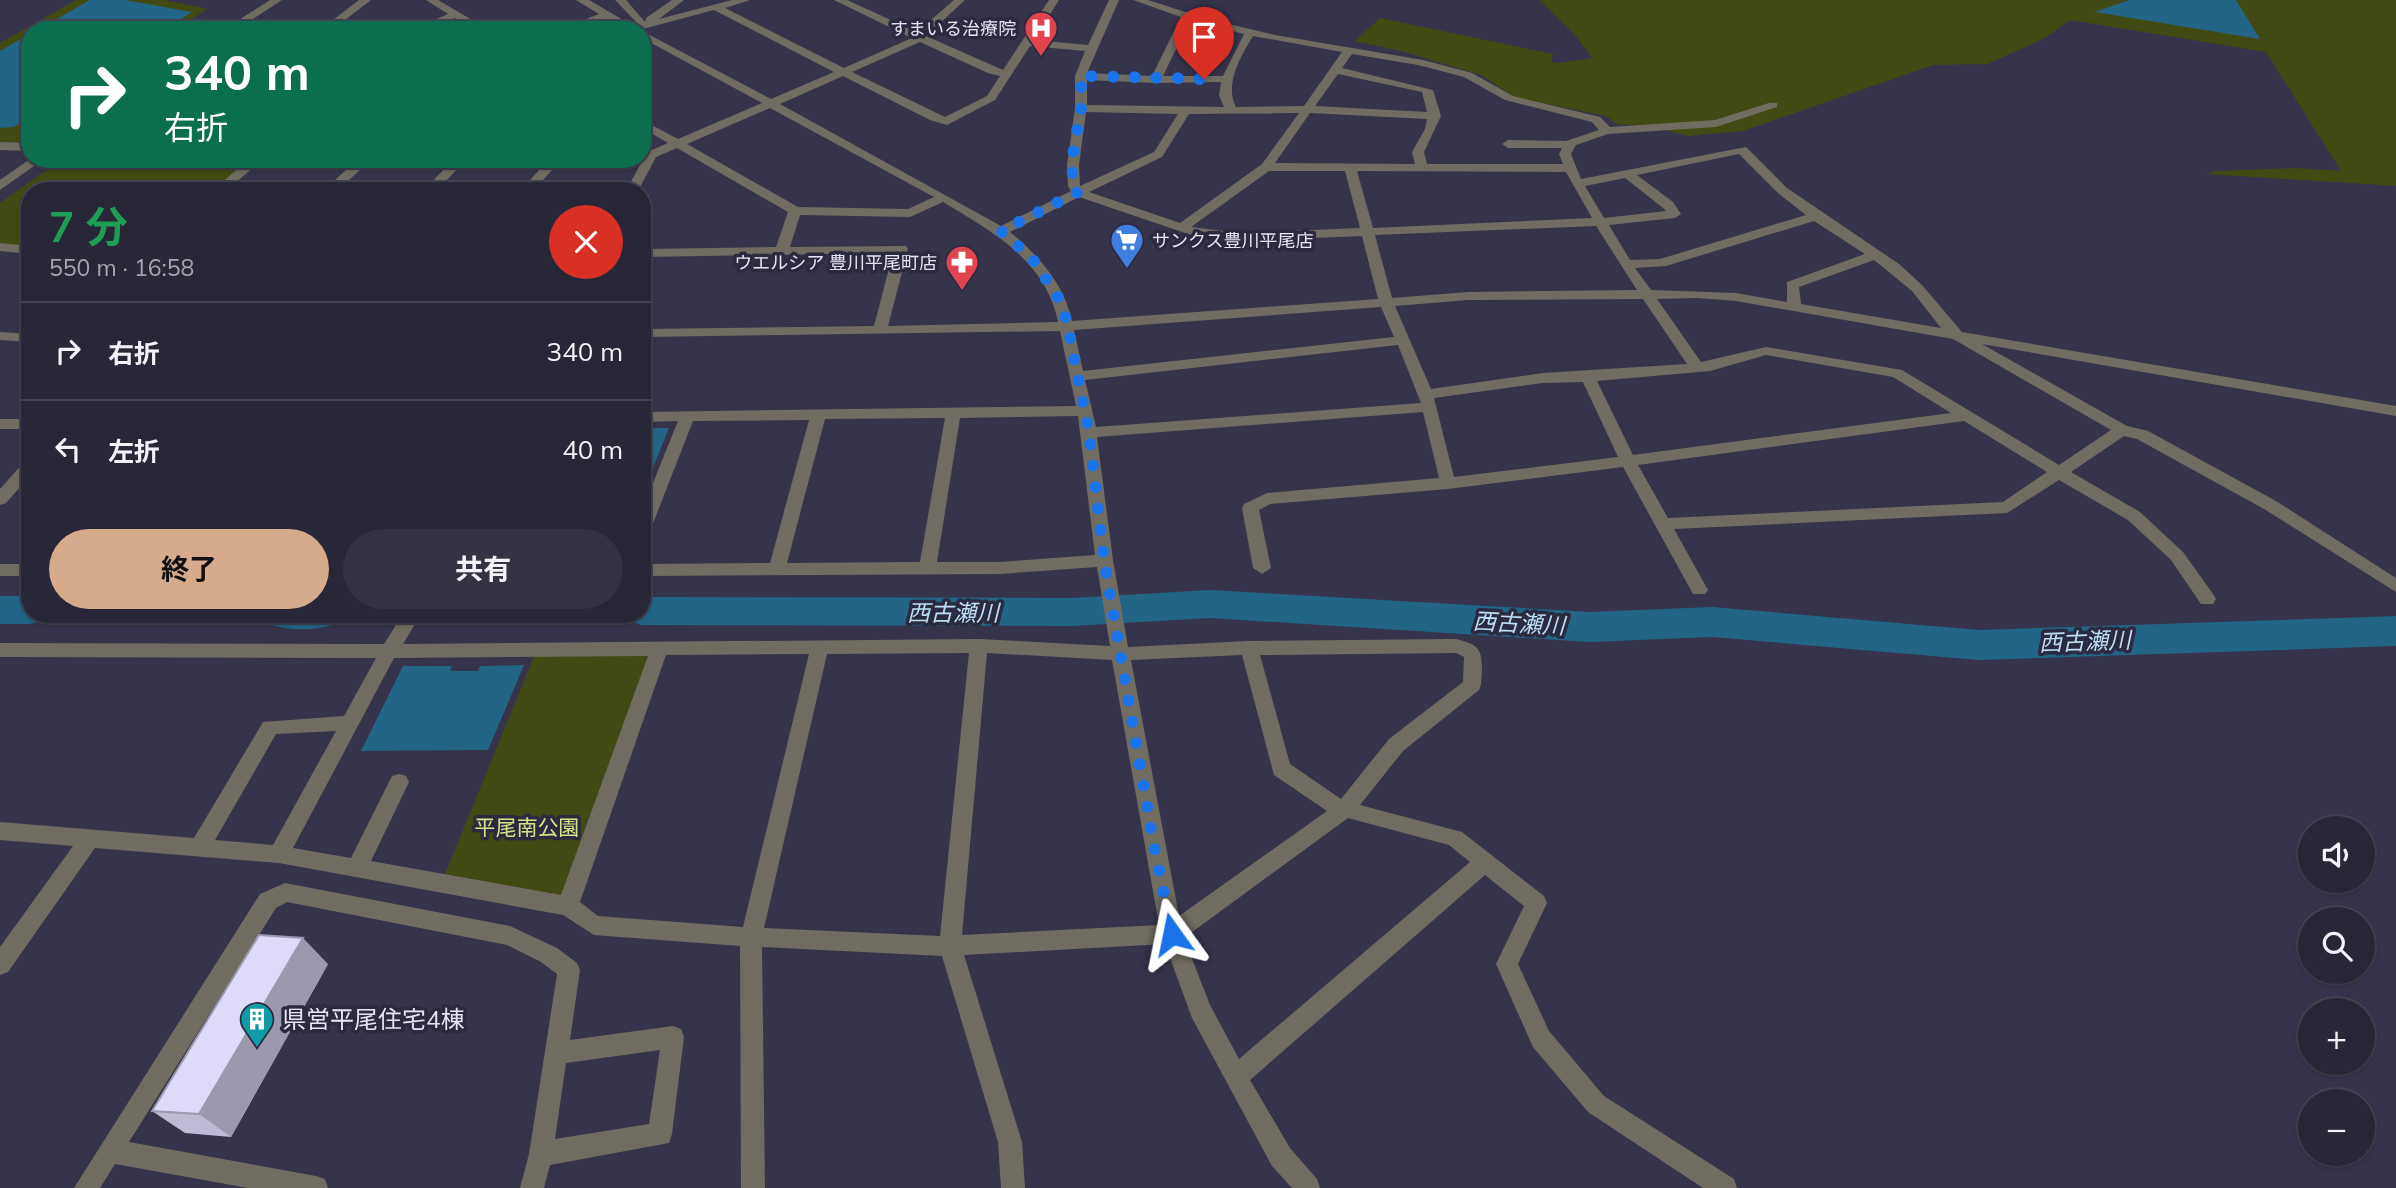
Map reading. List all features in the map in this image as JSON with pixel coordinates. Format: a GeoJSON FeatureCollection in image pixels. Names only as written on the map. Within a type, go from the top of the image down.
{"type":"FeatureCollection","features":[{"type":"Feature","properties":{"kind":"street"},"geometry":{"type":"LineString","coordinates":[[243,21],[277,0]]}},
{"type":"Feature","properties":{"kind":"street"},"geometry":{"type":"LineString","coordinates":[[337,21],[366,0]]}},
{"type":"Feature","properties":{"kind":"street"},"geometry":{"type":"LineString","coordinates":[[432,0],[468,21]]}},
{"type":"Feature","properties":{"kind":"street"},"geometry":{"type":"LineString","coordinates":[[581,0],[620,21]]}},
{"type":"Feature","properties":{"kind":"street"},"geometry":{"type":"LineString","coordinates":[[620,0],[633,21]]}},
{"type":"Feature","properties":{"kind":"street"},"geometry":{"type":"LineString","coordinates":[[651,21],[679,0]]}},
{"type":"Feature","properties":{"kind":"street"},"geometry":{"type":"LineString","coordinates":[[651,26],[745,0]]}},
{"type":"Feature","properties":{"kind":"street"},"geometry":{"type":"LineString","coordinates":[[839,0],[992,71],[1006,74]]}},
{"type":"Feature","properties":{"kind":"street"},"geometry":{"type":"LineString","coordinates":[[651,155],[920,37],[960,0]]}},
{"type":"Feature","properties":{"kind":"street"},"geometry":{"type":"LineString","coordinates":[[715,7],[934,118],[947,121],[990,98],[1054,0]]}},
{"type":"Feature","properties":{"kind":"street"},"geometry":{"type":"LineString","coordinates":[[1114,0],[1082,69],[1081,108],[1073,165],[1074,187],[1078,192],[1181,228],[1238,237],[1601,222],[1675,214],[1668,205],[1626,173]]}},
{"type":"Feature","properties":{"kind":"street"},"geometry":{"type":"LineString","coordinates":[[1138,0],[1251,32],[1350,49],[1468,75],[1510,98],[1596,119],[1607,131]]}},
{"type":"Feature","properties":{"kind":"street"},"geometry":{"type":"LineString","coordinates":[[439,21],[456,14]]}},
{"type":"Feature","properties":{"kind":"street"},"geometry":{"type":"LineString","coordinates":[[590,21],[608,15]]}},
{"type":"Feature","properties":{"kind":"street"},"geometry":{"type":"LineString","coordinates":[[1155,80],[1187,16]]}},
{"type":"Feature","properties":{"kind":"street"},"geometry":{"type":"LineString","coordinates":[[1232,110],[1225,94],[1228,79],[1245,38],[1251,32]]}},
{"type":"Feature","properties":{"kind":"street"},"geometry":{"type":"LineString","coordinates":[[651,37],[1001,231],[1032,258],[1061,302],[1079,376],[1089,433],[1104,560],[1172,934],[1200,1010],[1281,1157],[1308,1188]]}},
{"type":"Feature","properties":{"kind":"street"},"geometry":{"type":"LineString","coordinates":[[1025,42],[1093,49]]}},
{"type":"Feature","properties":{"kind":"street"},"geometry":{"type":"LineString","coordinates":[[1181,228],[1266,167],[1350,49]]}},
{"type":"Feature","properties":{"kind":"street"},"geometry":{"type":"LineString","coordinates":[[1335,70],[1427,90],[1435,116],[1433,128],[1418,152],[1422,167]]}},
{"type":"Feature","properties":{"kind":"street"},"geometry":{"type":"LineString","coordinates":[[1081,76],[1155,80],[1228,79]]}},
{"type":"Feature","properties":{"kind":"street"},"geometry":{"type":"LineString","coordinates":[[1508,144],[1569,145],[1607,131],[1716,123],[1773,105]]}},
{"type":"Feature","properties":{"kind":"street"},"geometry":{"type":"LineString","coordinates":[[1081,108],[1232,110],[1309,107],[1383,109],[1435,116]]}},
{"type":"Feature","properties":{"kind":"street"},"geometry":{"type":"LineString","coordinates":[[1001,231],[1158,154],[1186,110]]}},
{"type":"Feature","properties":{"kind":"street"},"geometry":{"type":"LineString","coordinates":[[651,128],[795,211],[910,213],[944,197]]}},
{"type":"Feature","properties":{"kind":"street"},"geometry":{"type":"LineString","coordinates":[[1569,145],[1565,154],[1577,184],[1626,264],[1696,366]]}},
{"type":"Feature","properties":{"kind":"street"},"geometry":{"type":"LineString","coordinates":[[0,146],[21,147]]}},
{"type":"Feature","properties":{"kind":"street"},"geometry":{"type":"LineString","coordinates":[[1577,184],[1742,150],[1783,191],[1816,216],[1877,254],[1917,288],[1948,327],[1961,338],[2122,430],[2142,435],[2238,487],[2396,586]]}},
{"type":"Feature","properties":{"kind":"street"},"geometry":{"type":"LineString","coordinates":[[1266,167],[1571,168]]}},
{"type":"Feature","properties":{"kind":"street"},"geometry":{"type":"LineString","coordinates":[[1350,167],[1386,300],[1428,401],[1448,484]]}},
{"type":"Feature","properties":{"kind":"street"},"geometry":{"type":"LineString","coordinates":[[0,186],[25,168]]}},
{"type":"Feature","properties":{"kind":"street"},"geometry":{"type":"LineString","coordinates":[[229,182],[246,168]]}},
{"type":"Feature","properties":{"kind":"street"},"geometry":{"type":"LineString","coordinates":[[339,182],[356,168]]}},
{"type":"Feature","properties":{"kind":"street"},"geometry":{"type":"LineString","coordinates":[[438,182],[452,168]]}},
{"type":"Feature","properties":{"kind":"street"},"geometry":{"type":"LineString","coordinates":[[534,182],[548,168]]}},
{"type":"Feature","properties":{"kind":"street"},"geometry":{"type":"LineString","coordinates":[[782,250],[795,211]]}},
{"type":"Feature","properties":{"kind":"street"},"geometry":{"type":"LineString","coordinates":[[1626,264],[1661,263],[1816,216]]}},
{"type":"Feature","properties":{"kind":"street"},"geometry":{"type":"LineString","coordinates":[[0,247],[21,249]]}},
{"type":"Feature","properties":{"kind":"street"},"geometry":{"type":"LineString","coordinates":[[651,253],[901,250],[880,331]]}},
{"type":"Feature","properties":{"kind":"street"},"geometry":{"type":"LineString","coordinates":[[1794,307],[1792,285],[1877,254]]}},
{"type":"Feature","properties":{"kind":"street"},"geometry":{"type":"LineString","coordinates":[[651,333],[1068,327],[1386,300],[1468,296],[1646,294],[1736,297],[1961,338],[2396,411]]}},
{"type":"Feature","properties":{"kind":"street"},"geometry":{"type":"LineString","coordinates":[[0,336],[21,337]]}},
{"type":"Feature","properties":{"kind":"street"},"geometry":{"type":"LineString","coordinates":[[1079,376],[1402,340]]}},
{"type":"Feature","properties":{"kind":"street"},"geometry":{"type":"LineString","coordinates":[[1089,433],[1428,401],[1543,378],[1588,377],[1710,366],[1766,351],[1897,373],[2134,516],[2177,556],[2207,599]]}},
{"type":"Feature","properties":{"kind":"street"},"geometry":{"type":"LineString","coordinates":[[1588,377],[1628,461],[1699,590]]}},
{"type":"Feature","properties":{"kind":"street"},"geometry":{"type":"LineString","coordinates":[[651,417],[1085,411]]}},
{"type":"Feature","properties":{"kind":"street"},"geometry":{"type":"LineString","coordinates":[[928,567],[953,413]]}},
{"type":"Feature","properties":{"kind":"street"},"geometry":{"type":"LineString","coordinates":[[777,570],[818,415]]}},
{"type":"Feature","properties":{"kind":"street"},"geometry":{"type":"LineString","coordinates":[[1262,568],[1250,508],[1267,499],[1448,484],[1968,416]]}},
{"type":"Feature","properties":{"kind":"street"},"geometry":{"type":"LineString","coordinates":[[651,508],[687,417]]}},
{"type":"Feature","properties":{"kind":"street"},"geometry":{"type":"LineString","coordinates":[[0,424],[21,424]]}},
{"type":"Feature","properties":{"kind":"street"},"geometry":{"type":"LineString","coordinates":[[1664,524],[2007,507],[2122,430]]}},
{"type":"Feature","properties":{"kind":"street"},"geometry":{"type":"LineString","coordinates":[[0,499],[21,476]]}},
{"type":"Feature","properties":{"kind":"street"},"geometry":{"type":"LineString","coordinates":[[651,570],[1000,568],[1104,560]]}},
{"type":"Feature","properties":{"kind":"street"},"geometry":{"type":"LineString","coordinates":[[0,570],[21,570]]}},
{"type":"Feature","properties":{"kind":"street"},"geometry":{"type":"LineString","coordinates":[[279,854],[389,651],[407,623]]}},
{"type":"Feature","properties":{"kind":"street"},"geometry":{"type":"LineString","coordinates":[[0,650],[389,651],[1119,644],[1249,648],[1456,646],[1467,649],[1473,655],[1472,685],[1396,745],[1345,809],[1172,934],[950,946],[751,937],[594,925],[568,906],[279,854],[0,831]]}},
{"type":"Feature","properties":{"kind":"street"},"geometry":{"type":"LineString","coordinates":[[979,646],[950,946],[1010,1142],[1013,1188]]}},
{"type":"Feature","properties":{"kind":"street"},"geometry":{"type":"LineString","coordinates":[[568,906],[660,647]]}},
{"type":"Feature","properties":{"kind":"street"},"geometry":{"type":"LineString","coordinates":[[753,1188],[751,937],[820,647]]}},
{"type":"Feature","properties":{"kind":"street"},"geometry":{"type":"LineString","coordinates":[[1249,648],[1281,769],[1328,802],[1345,809],[1455,838],[1536,903],[1507,964],[1541,1039],[1596,1104],[1725,1188]]}},
{"type":"Feature","properties":{"kind":"street"},"geometry":{"type":"LineString","coordinates":[[200,847],[270,727],[350,723]]}},
{"type":"Feature","properties":{"kind":"street"},"geometry":{"type":"LineString","coordinates":[[357,867],[399,782]]}},
{"type":"Feature","properties":{"kind":"street"},"geometry":{"type":"LineString","coordinates":[[0,965],[91,837]]}},
{"type":"Feature","properties":{"kind":"street"},"geometry":{"type":"LineString","coordinates":[[1236,1077],[1486,861]]}},
{"type":"Feature","properties":{"kind":"street"},"geometry":{"type":"LineString","coordinates":[[86,1188],[268,901],[285,892],[510,936],[549,955],[569,970],[541,1154],[532,1188]]}},
{"type":"Feature","properties":{"kind":"street"},"geometry":{"type":"LineString","coordinates":[[541,1154],[660,1134],[673,1037],[558,1053]]}},
{"type":"Feature","properties":{"kind":"street"},"geometry":{"type":"LineString","coordinates":[[111,1151],[316,1188]]}},
{"type":"Feature","properties":{"kind":"green space"},"geometry":{"type":"Polygon","coordinates":[[[76,0],[164,0],[208,9],[189,21],[39,21],[76,0]]]}},
{"type":"Feature","properties":{"kind":"green space"},"geometry":{"type":"Polygon","coordinates":[[[1539,0],[2396,0],[2396,186],[2207,174],[2216,171],[2294,168],[2341,171],[2266,52],[2070,20],[2045,38],[1988,64],[1933,65],[1743,131],[1688,136],[1647,125],[1618,125],[1606,116],[1516,98],[1481,75],[1401,51],[1355,41],[1380,18],[1553,54],[1551,62],[1592,58],[1575,35],[1539,0]]]}},
{"type":"Feature","properties":{"kind":"green space"},"geometry":{"type":"Polygon","coordinates":[[[21,31],[21,142],[0,142],[0,43],[21,31]]]}},
{"type":"Feature","properties":{"kind":"green space"},"geometry":{"type":"Polygon","coordinates":[[[49,168],[247,168],[229,182],[30,182],[49,168]]]}},
{"type":"Feature","properties":{"kind":"green space"},"geometry":{"type":"Polygon","coordinates":[[[21,188],[21,246],[0,243],[0,203],[21,188]]]}},
{"type":"Feature","properties":{"kind":"green space","name":"平尾南公園"},"geometry":{"type":"Polygon","coordinates":[[[652,652],[564,898],[445,874],[535,654],[652,652]]]}},
{"type":"Feature","properties":{"kind":"water"},"geometry":{"type":"Polygon","coordinates":[[[90,0],[125,0],[192,12],[178,21],[54,21],[90,0]]]}},
{"type":"Feature","properties":{"kind":"water"},"geometry":{"type":"Polygon","coordinates":[[[2129,0],[2236,0],[2260,39],[2095,12],[2129,0]]]}},
{"type":"Feature","properties":{"kind":"water"},"geometry":{"type":"Polygon","coordinates":[[[21,39],[21,123],[14,127],[0,128],[0,51],[21,39]]]}},
{"type":"Feature","properties":{"kind":"water"},"geometry":{"type":"Polygon","coordinates":[[[651,428],[669,428],[651,473],[651,428]]]}},
{"type":"Feature","properties":{"kind":"water"},"geometry":{"type":"Polygon","coordinates":[[[524,665],[488,750],[361,751],[403,666],[452,666],[450,671],[478,671],[480,666],[524,665]]]}},
{"type":"Feature","properties":{"kind":"building"},"geometry":{"type":"Polygon","coordinates":[[[259,935],[303,938],[199,1114],[152,1111],[259,935]]]}},
{"type":"Feature","properties":{"kind":"waterway","name":"西古瀬川"},"geometry":{"type":"LineString","coordinates":[[651,611],[1072,612],[1210,604],[1590,627],[1712,622],[1979,645],[2396,631]]}},
{"type":"Feature","properties":{"kind":"waterway","name":"西古瀬川"},"geometry":{"type":"LineString","coordinates":[[0,610],[21,610]]}},
{"type":"Feature","properties":{"kind":"place","name":"すまいる治療院"},"geometry":{"type":"Point","coordinates":[1041,58]}},
{"type":"Feature","properties":{"kind":"place","name":"サンクス豊川平尾店"},"geometry":{"type":"Point","coordinates":[1127,270]}},
{"type":"Feature","properties":{"kind":"place","name":"ウエルシア 豊川平尾町店"},"geometry":{"type":"Point","coordinates":[962,292]}},
{"type":"Feature","properties":{"kind":"place","name":"県営平尾住宅4棟"},"geometry":{"type":"Point","coordinates":[257,1049]}},
{"type":"Feature","properties":{"kind":"route"},"geometry":{"type":"LineString","coordinates":[[1172,934],[1104,560],[1089,433],[1068,327],[1061,302],[1032,258],[1001,231],[1078,192],[1074,187],[1073,165],[1081,108],[1081,76],[1204,79]]}}]}
